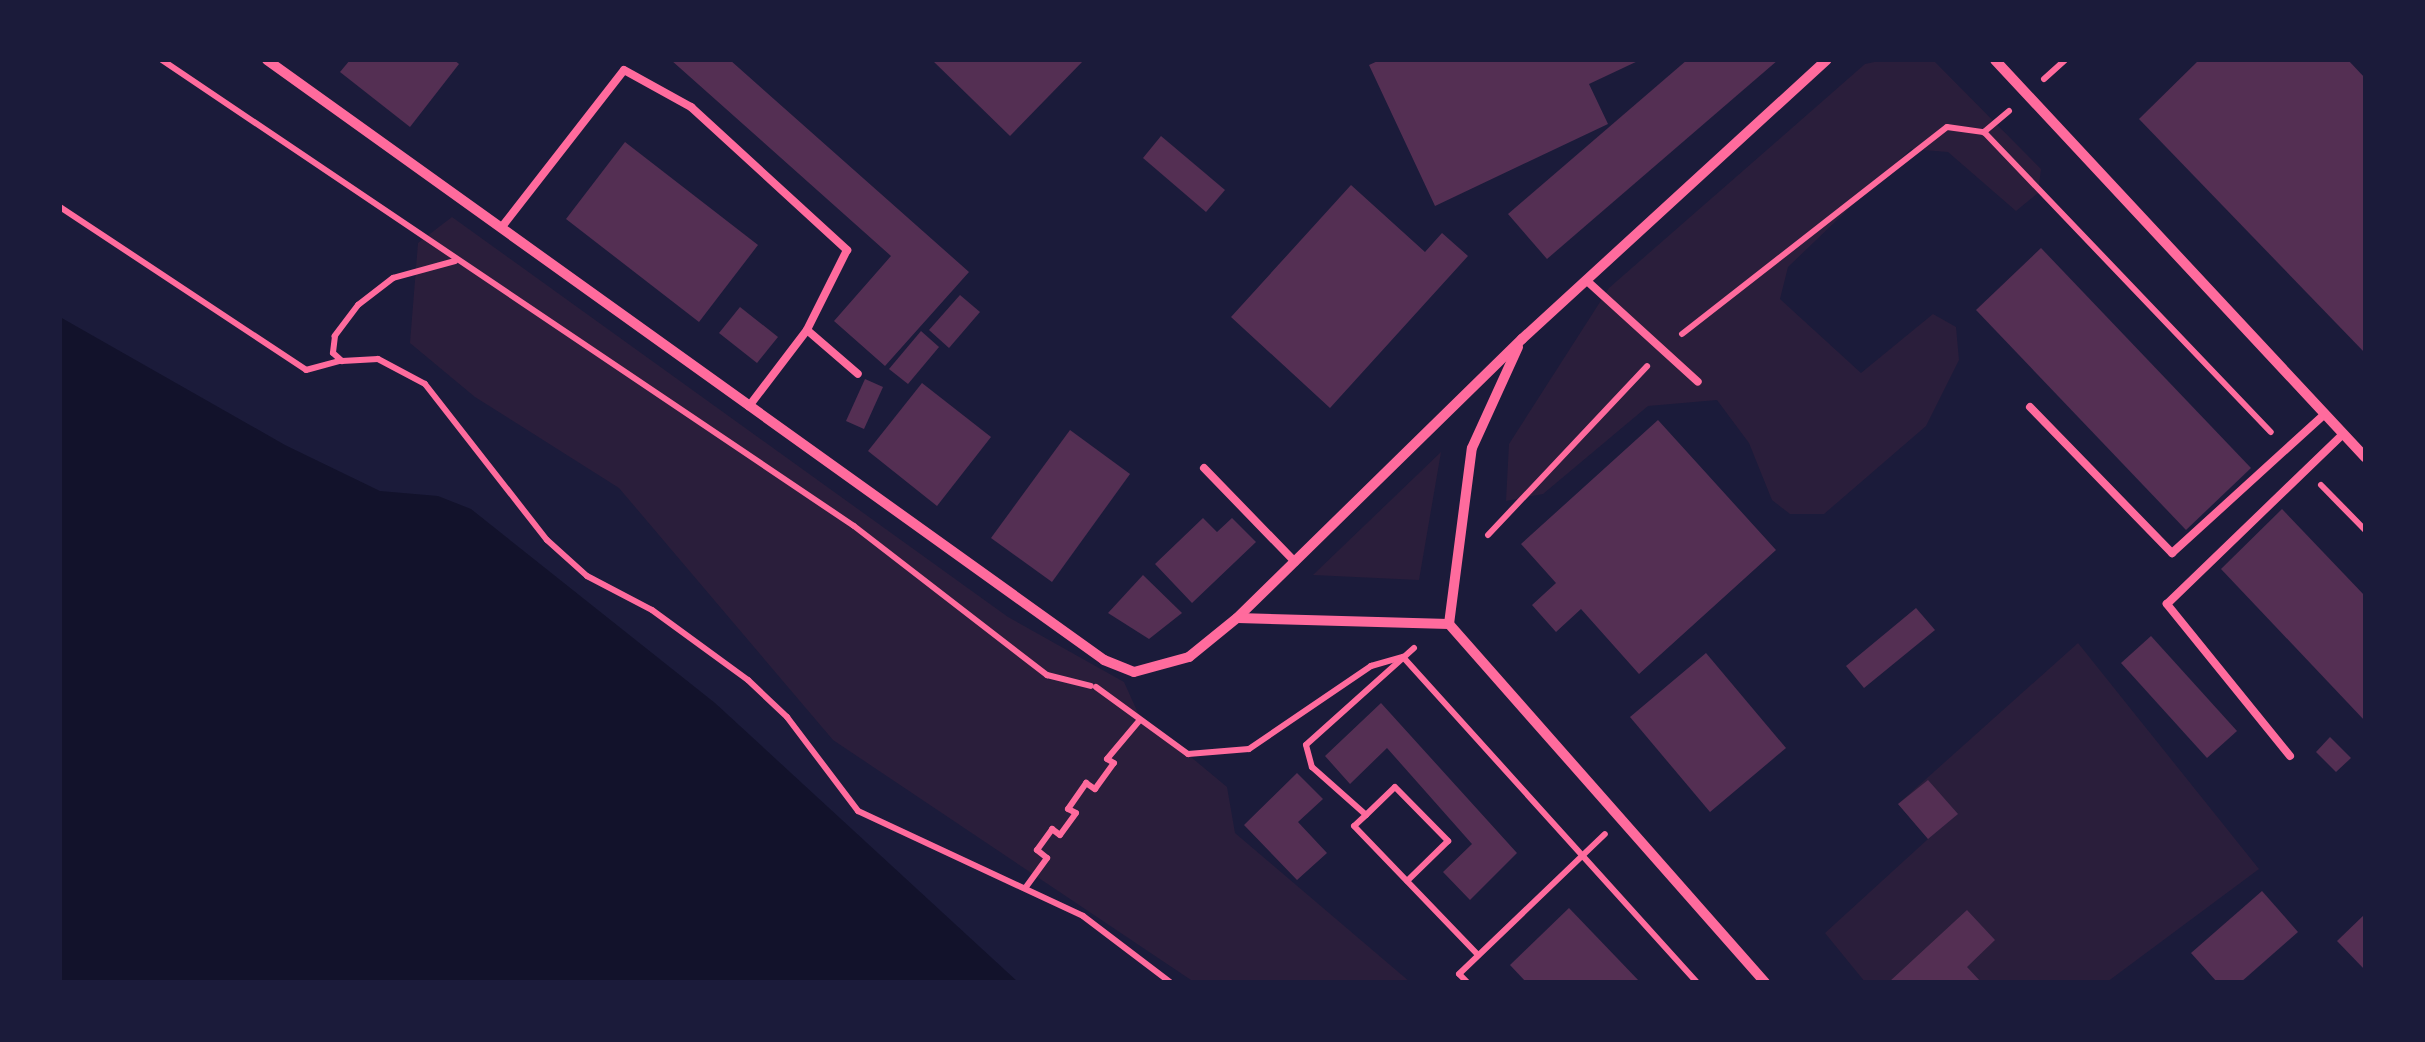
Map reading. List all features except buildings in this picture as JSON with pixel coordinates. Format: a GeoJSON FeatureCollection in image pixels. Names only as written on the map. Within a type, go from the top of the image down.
{"type":"FeatureCollection","features":[{"type":"Feature","properties":{"kind":"street"},"geometry":{"type":"LineString","coordinates":[[267,60],[1104,660],[1134,672],[1189,658],[1238,618],[1522,339],[1826,60]]}},
{"type":"Feature","properties":{"kind":"street"},"geometry":{"type":"LineString","coordinates":[[1995,60],[2365,457]]}},
{"type":"Feature","properties":{"kind":"street"},"geometry":{"type":"LineString","coordinates":[[1444,625],[1456,570],[1472,448],[1522,339]]}},
{"type":"Feature","properties":{"kind":"street"},"geometry":{"type":"LineString","coordinates":[[1238,618],[1444,625],[1764,982]]}},
{"type":"Feature","properties":{"kind":"lane"},"geometry":{"type":"LineString","coordinates":[[501,228],[624,70],[690,107],[847,250],[808,330],[748,406]]}},
{"type":"Feature","properties":{"kind":"lane"},"geometry":{"type":"LineString","coordinates":[[1586,280],[1698,382]]}},
{"type":"Feature","properties":{"kind":"lane"},"geometry":{"type":"LineString","coordinates":[[808,330],[858,374]]}},
{"type":"Feature","properties":{"kind":"lane"},"geometry":{"type":"LineString","coordinates":[[2030,407],[2172,553],[2325,414]]}},
{"type":"Feature","properties":{"kind":"lane"},"geometry":{"type":"LineString","coordinates":[[2290,756],[2167,604],[2343,434]]}},
{"type":"Feature","properties":{"kind":"lane"},"geometry":{"type":"LineString","coordinates":[[1204,468],[1295,562]]}},
{"type":"Feature","properties":{"kind":"path"},"geometry":{"type":"LineString","coordinates":[[162,60],[455,261],[854,526],[1047,675],[1096,687],[1188,754],[1249,749],[1371,666],[1403,657]]}},
{"type":"Feature","properties":{"kind":"path"},"geometry":{"type":"LineString","coordinates":[[1984,132],[2028,94]]}},
{"type":"Feature","properties":{"kind":"path"},"geometry":{"type":"LineString","coordinates":[[1456,570],[1663,350],[1947,126],[1984,132],[2288,448]]}},
{"type":"Feature","properties":{"kind":"path"},"geometry":{"type":"LineString","coordinates":[[60,208],[306,370],[342,360],[378,359],[425,384],[547,540],[587,576],[652,610],[748,680],[787,717],[858,811],[1083,916],[1170,982]]}},
{"type":"Feature","properties":{"kind":"path"},"geometry":{"type":"LineString","coordinates":[[342,360],[333,353],[336,336],[358,305],[393,278],[455,261]]}},
{"type":"Feature","properties":{"kind":"path"},"geometry":{"type":"LineString","coordinates":[[2306,470],[2365,530]]}},
{"type":"Feature","properties":{"kind":"path"},"geometry":{"type":"LineString","coordinates":[[1366,815],[1312,767],[1306,746],[1444,625]]}},
{"type":"Feature","properties":{"kind":"path"},"geometry":{"type":"LineString","coordinates":[[1403,657],[1697,982]]}},
{"type":"Feature","properties":{"kind":"path"},"geometry":{"type":"LineString","coordinates":[[1096,687],[1134,672]]}},
{"type":"Feature","properties":{"kind":"path"},"geometry":{"type":"LineString","coordinates":[[1026,888],[1047,858],[1036,850],[1052,829],[1060,835],[1076,813],[1068,808],[1086,783],[1095,789],[1114,763],[1107,759],[1139,720]]}},
{"type":"Feature","properties":{"kind":"path"},"geometry":{"type":"LineString","coordinates":[[1407,881],[1448,841],[1395,787],[1354,826],[1407,881],[1478,954]]}},
{"type":"Feature","properties":{"kind":"path"},"geometry":{"type":"LineString","coordinates":[[1467,982],[1459,974],[1620,819]]}},
{"type":"Feature","properties":{"kind":"shaded area"},"geometry":{"type":"Polygon","coordinates":[[[1933,60],[2041,169],[2038,193],[2016,211],[1948,152],[1911,149],[1788,267],[1780,299],[1861,373],[1933,314],[1956,327],[1959,360],[1926,426],[1824,514],[1790,514],[1772,500],[1749,443],[1717,400],[1648,406],[1543,494],[1506,501],[1509,444],[1609,288],[1865,64],[1933,60]]]}},
{"type":"Feature","properties":{"kind":"shaded area"},"geometry":{"type":"Polygon","coordinates":[[[452,217],[1008,617],[1124,682],[1138,713],[1227,787],[1235,833],[1410,982],[1194,982],[833,740],[619,488],[475,397],[410,343],[418,243],[452,217]]]}},
{"type":"Feature","properties":{"kind":"shaded area"},"geometry":{"type":"Polygon","coordinates":[[[60,317],[285,445],[380,491],[438,496],[471,509],[715,703],[1018,982],[60,982],[60,317]]]}},
{"type":"Feature","properties":{"kind":"shaded area"},"geometry":{"type":"Polygon","coordinates":[[[1441,452],[1419,580],[1313,575],[1441,452]]]}},
{"type":"Feature","properties":{"kind":"shaded area"},"geometry":{"type":"Polygon","coordinates":[[[2078,643],[2259,869],[2107,982],[1865,982],[1825,933],[1928,839],[1898,804],[2078,643]]]}}]}
